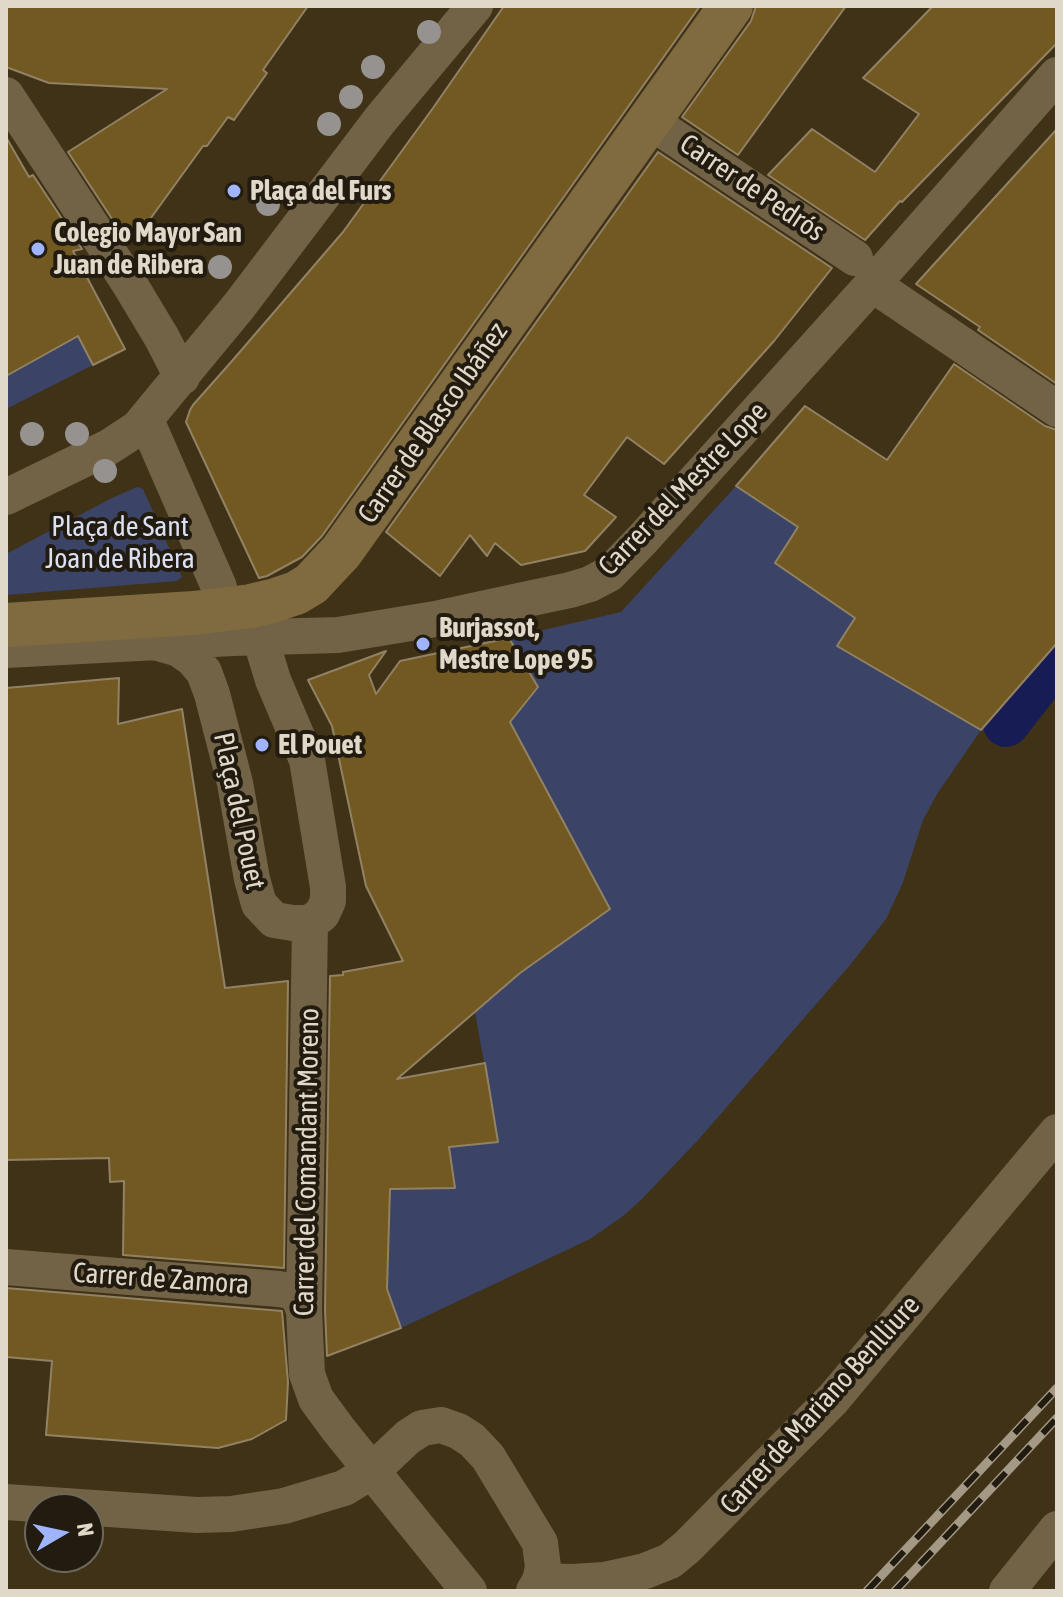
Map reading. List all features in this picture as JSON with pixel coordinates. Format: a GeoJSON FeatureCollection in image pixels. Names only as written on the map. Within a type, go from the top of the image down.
{"type":"FeatureCollection","features":[{"type":"Feature","properties":{"kind":"street"},"geometry":{"type":"LineString","coordinates":[[6,497],[109,447],[146,420],[248,294],[380,120],[475,6]]}},
{"type":"Feature","properties":{"kind":"street","name":"Carrer de Blasco Ibáñez"},"geometry":{"type":"LineString","coordinates":[[9,632],[243,610],[296,593],[316,579],[341,552],[731,6]]}},
{"type":"Feature","properties":{"kind":"street","name":"Carrer del Mestre Lope"},"geometry":{"type":"LineString","coordinates":[[9,632],[75,647],[233,638],[243,610],[338,635],[435,619],[570,590],[609,574],[652,529],[863,271],[1057,75]]}},
{"type":"Feature","properties":{"kind":"street"},"geometry":{"type":"LineString","coordinates":[[6,95],[129,283],[182,377]]}},
{"type":"Feature","properties":{"kind":"street","name":"Carrer de Pedrós"},"geometry":{"type":"LineString","coordinates":[[648,120],[1057,409]]}},
{"type":"Feature","properties":{"kind":"street"},"geometry":{"type":"LineString","coordinates":[[146,420],[243,610],[307,760],[328,887],[328,901],[322,914],[310,923]]}},
{"type":"Feature","properties":{"kind":"street","name":"Plaça del Pouet"},"geometry":{"type":"LineString","coordinates":[[157,642],[179,649],[204,672],[235,783],[259,904],[274,920],[310,923]]}},
{"type":"Feature","properties":{"kind":"street","name":"Carrer del Comandant Moreno"},"geometry":{"type":"LineString","coordinates":[[310,923],[304,1310],[307,1374],[316,1399],[372,1471]]}},
{"type":"Feature","properties":{"kind":"street","name":"Carrer de Mariano Benlliure"},"geometry":{"type":"LineString","coordinates":[[537,1586],[604,1580],[645,1571],[670,1561],[687,1547],[833,1399],[1057,1132]]}},
{"type":"Feature","properties":{"kind":"street","name":"Carrer de Zamora"},"geometry":{"type":"LineString","coordinates":[[6,1267],[279,1289],[291,1291],[299,1298],[304,1310]]}},
{"type":"Feature","properties":{"kind":"street"},"geometry":{"type":"LineString","coordinates":[[6,1502],[197,1515],[231,1514],[284,1506],[344,1488],[372,1471],[408,1437],[422,1428],[441,1425],[472,1440],[488,1457],[540,1543],[543,1567],[537,1586]]}},
{"type":"Feature","properties":{"kind":"street"},"geometry":{"type":"LineString","coordinates":[[372,1471],[469,1591]]}},
{"type":"Feature","properties":{"kind":"street"},"geometry":{"type":"LineString","coordinates":[[1007,1591],[1057,1529]]}},
{"type":"Feature","properties":{"kind":"green space"},"geometry":{"type":"Polygon","coordinates":[[[78,336],[93,365],[6,409],[6,376],[78,336]]]}},
{"type":"Feature","properties":{"kind":"green space"},"geometry":{"type":"Polygon","coordinates":[[[736,486],[798,527],[775,563],[855,618],[837,646],[981,730],[923,820],[902,885],[886,919],[699,1139],[641,1200],[590,1239],[401,1328],[387,1289],[391,1189],[454,1188],[449,1147],[498,1141],[475,1012],[520,973],[609,909],[510,722],[537,687],[509,638],[621,612],[736,486]]]}},
{"type":"Feature","properties":{"kind":"green space","name":"Plaça de Sant Joan de Ribera"},"geometry":{"type":"Polygon","coordinates":[[[137,487],[143,489],[182,577],[177,581],[6,595],[6,554],[137,487]]]}},
{"type":"Feature","properties":{"kind":"building"},"geometry":{"type":"Polygon","coordinates":[[[6,6],[308,6],[263,70],[267,73],[234,120],[228,117],[207,146],[203,146],[140,233],[124,237],[68,152],[167,89],[49,83],[6,67],[6,6]]]}},
{"type":"Feature","properties":{"kind":"building"},"geometry":{"type":"Polygon","coordinates":[[[504,6],[700,6],[322,536],[302,557],[259,578],[186,422],[190,410],[343,232],[504,6]]]}},
{"type":"Feature","properties":{"kind":"building"},"geometry":{"type":"Polygon","coordinates":[[[756,6],[846,6],[738,155],[682,117],[751,21],[756,6]]]}},
{"type":"Feature","properties":{"kind":"building"},"geometry":{"type":"Polygon","coordinates":[[[933,6],[1057,6],[1057,43],[865,240],[768,175],[812,129],[875,172],[919,114],[863,78],[933,6]]]}},
{"type":"Feature","properties":{"kind":"building"},"geometry":{"type":"Polygon","coordinates":[[[1057,129],[1057,384],[916,284],[1057,129]]]}},
{"type":"Feature","properties":{"kind":"building","name":"Colegio Mayor San Juan de Ribera"},"geometry":{"type":"Polygon","coordinates":[[[6,137],[29,177],[33,175],[82,249],[73,251],[125,349],[93,365],[78,336],[6,376],[6,137]]]}},
{"type":"Feature","properties":{"kind":"building"},"geometry":{"type":"Polygon","coordinates":[[[658,152],[832,268],[774,341],[664,464],[627,437],[584,495],[616,517],[585,551],[521,565],[495,543],[487,556],[470,535],[440,576],[386,532],[658,152]]]}},
{"type":"Feature","properties":{"kind":"building"},"geometry":{"type":"Polygon","coordinates":[[[954,364],[1045,426],[1057,430],[1057,643],[981,730],[837,646],[855,618],[775,563],[798,527],[736,486],[805,406],[887,460],[954,364]]]}},
{"type":"Feature","properties":{"kind":"building"},"geometry":{"type":"Polygon","coordinates":[[[509,638],[538,687],[510,722],[610,909],[520,973],[397,1079],[485,1063],[498,1142],[449,1147],[455,1188],[390,1189],[387,1289],[401,1328],[327,1356],[330,976],[403,961],[366,886],[332,726],[308,680],[386,651],[369,675],[376,694],[400,661],[509,638]]]}},
{"type":"Feature","properties":{"kind":"building"},"geometry":{"type":"Polygon","coordinates":[[[119,678],[118,724],[182,709],[225,988],[288,981],[284,1268],[123,1255],[124,1181],[110,1182],[109,1158],[6,1160],[6,688],[119,678]]]}},
{"type":"Feature","properties":{"kind":"building"},"geometry":{"type":"Polygon","coordinates":[[[6,1288],[282,1311],[288,1382],[286,1420],[252,1439],[218,1448],[46,1435],[52,1361],[6,1357],[6,1288]]]}},
{"type":"Feature","properties":{"kind":"waterway"},"geometry":{"type":"LineString","coordinates":[[1006,724],[1057,659]]}},
{"type":"Feature","properties":{"kind":"railway"},"geometry":{"type":"LineString","coordinates":[[867,1591],[1057,1388]]}},
{"type":"Feature","properties":{"kind":"railway"},"geometry":{"type":"LineString","coordinates":[[895,1591],[1057,1418]]}},
{"type":"Feature","properties":{"kind":"place","name":"Plaça del Furs"},"geometry":{"type":"Point","coordinates":[234,191]}},
{"type":"Feature","properties":{"kind":"place","name":"Colegio Mayor San Juan de Ribera"},"geometry":{"type":"Point","coordinates":[38,249]}},
{"type":"Feature","properties":{"kind":"place","name":"Burjassot, Mestre Lope 95"},"geometry":{"type":"Point","coordinates":[423,644]}},
{"type":"Feature","properties":{"kind":"place","name":"El Pouet"},"geometry":{"type":"Point","coordinates":[262,745]}}]}
